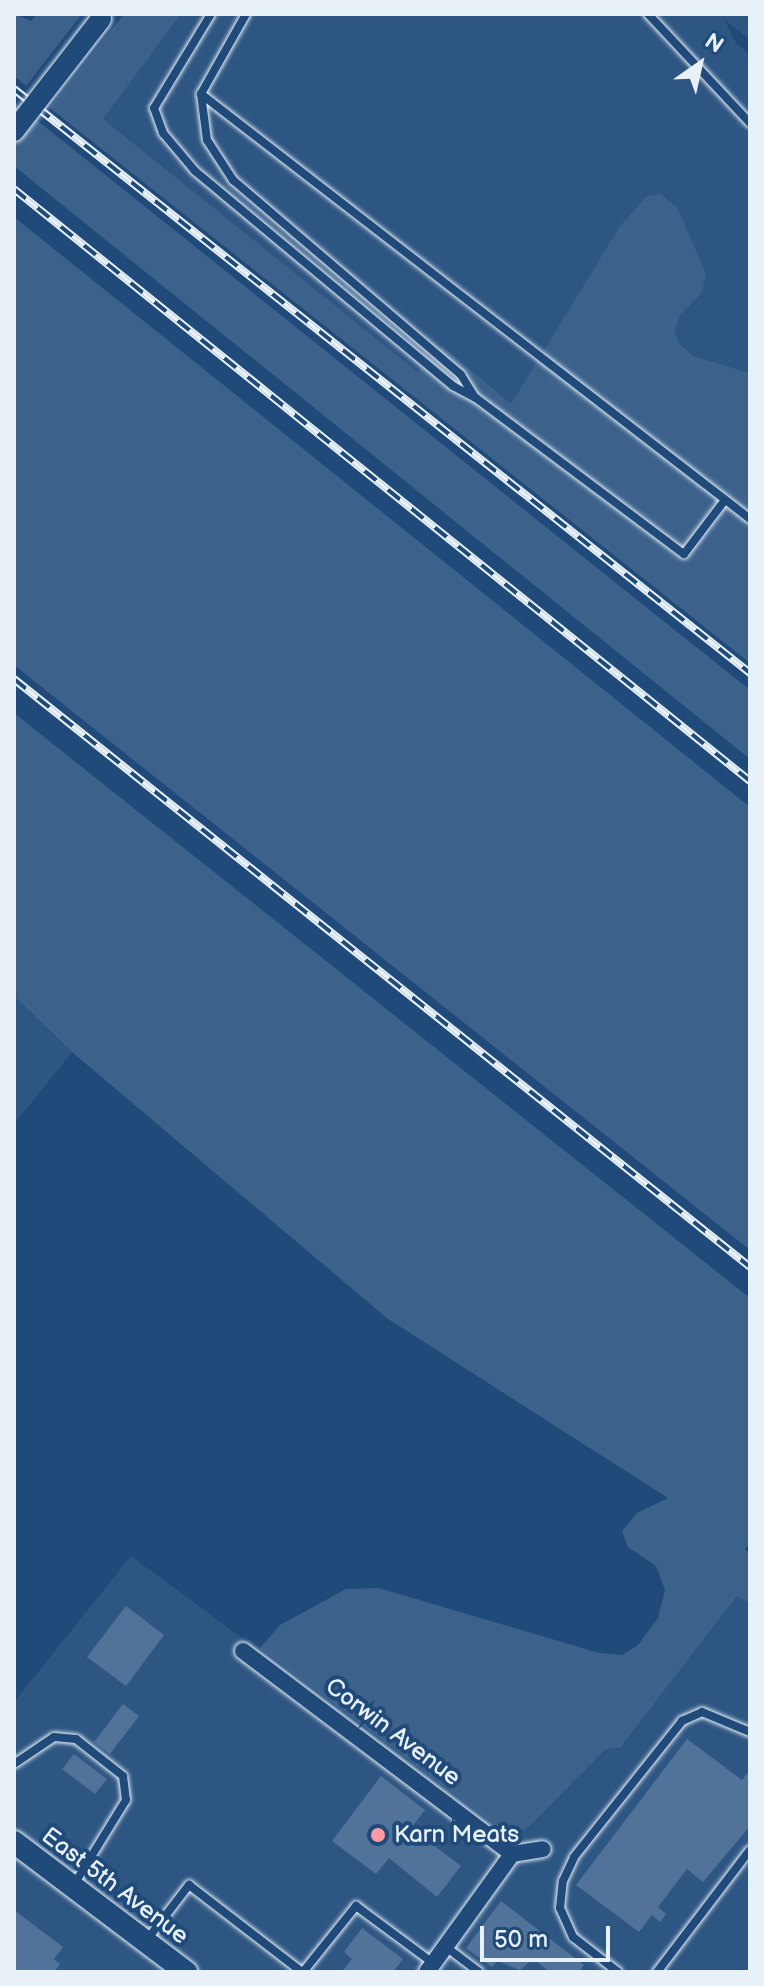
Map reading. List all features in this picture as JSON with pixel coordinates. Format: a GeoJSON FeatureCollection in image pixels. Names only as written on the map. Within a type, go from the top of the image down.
{"type":"FeatureCollection","features":[{"type":"Feature","properties":{"kind":"main road","name":"East 5th Avenue"},"geometry":{"type":"LineString","coordinates":[[14,1842],[186,1972]]}},
{"type":"Feature","properties":{"kind":"street"},"geometry":{"type":"LineString","coordinates":[[14,131],[101,19]]}},
{"type":"Feature","properties":{"kind":"street","name":"Corwin Avenue"},"geometry":{"type":"LineString","coordinates":[[243,1651],[512,1854]]}},
{"type":"Feature","properties":{"kind":"street"},"geometry":{"type":"LineString","coordinates":[[430,1968],[512,1854],[543,1849]]}},
{"type":"Feature","properties":{"kind":"lane"},"geometry":{"type":"LineString","coordinates":[[211,14],[154,108],[163,133],[195,171],[336,294],[453,386],[476,398],[684,554],[725,500]]}},
{"type":"Feature","properties":{"kind":"lane"},"geometry":{"type":"LineString","coordinates":[[246,14],[201,94],[207,140],[233,180],[451,366],[476,398]]}},
{"type":"Feature","properties":{"kind":"lane"},"geometry":{"type":"LineString","coordinates":[[648,14],[750,123]]}},
{"type":"Feature","properties":{"kind":"lane"},"geometry":{"type":"LineString","coordinates":[[201,94],[750,519]]}},
{"type":"Feature","properties":{"kind":"lane"},"geometry":{"type":"LineString","coordinates":[[612,1970],[573,1937],[560,1908],[563,1881],[574,1857],[682,1721],[702,1712],[750,1732]]}},
{"type":"Feature","properties":{"kind":"lane"},"geometry":{"type":"LineString","coordinates":[[14,1764],[54,1737],[76,1739],[123,1776],[126,1800],[73,1887]]}},
{"type":"Feature","properties":{"kind":"lane"},"geometry":{"type":"LineString","coordinates":[[657,1972],[750,1850]]}},
{"type":"Feature","properties":{"kind":"lane"},"geometry":{"type":"LineString","coordinates":[[145,1941],[189,1885],[303,1972],[356,1906],[430,1968]]}},
{"type":"Feature","properties":{"kind":"lane"},"geometry":{"type":"LineString","coordinates":[[446,1947],[479,1972]]}},
{"type":"Feature","properties":{"kind":"shaded area"},"geometry":{"type":"Polygon","coordinates":[[[14,14],[31,21],[37,14],[82,14],[26,86],[14,76],[14,14]]]}},
{"type":"Feature","properties":{"kind":"shaded area"},"geometry":{"type":"Polygon","coordinates":[[[124,14],[181,14],[103,119],[418,372],[442,346],[511,404],[620,226],[647,196],[661,194],[678,209],[706,274],[702,293],[680,315],[675,331],[680,345],[694,356],[750,373],[750,663],[50,108],[124,14]]]}},
{"type":"Feature","properties":{"kind":"shaded area"},"geometry":{"type":"Polygon","coordinates":[[[181,14],[750,14],[750,40],[724,19],[736,43],[750,55],[750,373],[694,356],[680,345],[675,331],[680,314],[702,293],[620,226],[511,405],[442,346],[418,372],[102,119],[181,14]]]}},
{"type":"Feature","properties":{"kind":"shaded area"},"geometry":{"type":"Polygon","coordinates":[[[14,102],[750,690],[750,759],[14,166],[14,102]]]}},
{"type":"Feature","properties":{"kind":"shaded area"},"geometry":{"type":"Polygon","coordinates":[[[14,217],[750,807],[750,1250],[14,665],[14,217]]]}},
{"type":"Feature","properties":{"kind":"shaded area"},"geometry":{"type":"Polygon","coordinates":[[[14,713],[750,1298],[750,1543],[745,1549],[750,1554],[750,1604],[737,1596],[620,1748],[606,1749],[529,1827],[510,1836],[260,1648],[280,1625],[346,1589],[379,1588],[599,1653],[622,1655],[638,1645],[658,1618],[665,1590],[656,1566],[628,1547],[622,1531],[637,1513],[668,1498],[388,1319],[72,1052],[14,996],[14,713]]]}},
{"type":"Feature","properties":{"kind":"shaded area"},"geometry":{"type":"Polygon","coordinates":[[[14,996],[72,1052],[14,1124],[14,996]]]}},
{"type":"Feature","properties":{"kind":"shaded area"},"geometry":{"type":"Polygon","coordinates":[[[131,1556],[510,1836],[529,1827],[606,1749],[620,1748],[737,1596],[750,1604],[750,1972],[14,1972],[14,1702],[131,1556]]]}},
{"type":"Feature","properties":{"kind":"building"},"geometry":{"type":"Polygon","coordinates":[[[126,1606],[164,1635],[126,1686],[87,1657],[126,1606]]]}},
{"type":"Feature","properties":{"kind":"building"},"geometry":{"type":"Polygon","coordinates":[[[123,1704],[139,1716],[110,1754],[94,1742],[123,1704]]]}},
{"type":"Feature","properties":{"kind":"building"},"geometry":{"type":"Polygon","coordinates":[[[687,1739],[742,1780],[750,1770],[750,1826],[703,1882],[687,1869],[658,1907],[666,1914],[660,1922],[652,1915],[639,1932],[576,1885],[687,1739]]]}},
{"type":"Feature","properties":{"kind":"building"},"geometry":{"type":"Polygon","coordinates":[[[74,1754],[107,1779],[95,1794],[62,1769],[74,1754]]]}},
{"type":"Feature","properties":{"kind":"building","name":"Karn Meats"},"geometry":{"type":"Polygon","coordinates":[[[381,1776],[425,1810],[411,1828],[461,1866],[437,1897],[389,1858],[376,1874],[332,1841],[381,1776]]]}},
{"type":"Feature","properties":{"kind":"building"},"geometry":{"type":"Polygon","coordinates":[[[501,1901],[584,1965],[579,1972],[550,1972],[533,1959],[520,1970],[497,1961],[492,1967],[466,1948],[501,1901]]]}},
{"type":"Feature","properties":{"kind":"building"},"geometry":{"type":"Polygon","coordinates":[[[14,1910],[63,1947],[54,1959],[60,1964],[54,1972],[14,1972],[14,1910]]]}},
{"type":"Feature","properties":{"kind":"building"},"geometry":{"type":"Polygon","coordinates":[[[362,1928],[403,1959],[393,1972],[342,1972],[352,1959],[344,1952],[362,1928]]]}},
{"type":"Feature","properties":{"kind":"railway"},"geometry":{"type":"LineString","coordinates":[[14,89],[750,673]]}},
{"type":"Feature","properties":{"kind":"railway"},"geometry":{"type":"LineString","coordinates":[[14,189],[750,781]]}},
{"type":"Feature","properties":{"kind":"railway"},"geometry":{"type":"LineString","coordinates":[[14,679],[750,1267]]}},
{"type":"Feature","properties":{"kind":"place","name":"Karn Meats"},"geometry":{"type":"Point","coordinates":[378,1835]}}]}
